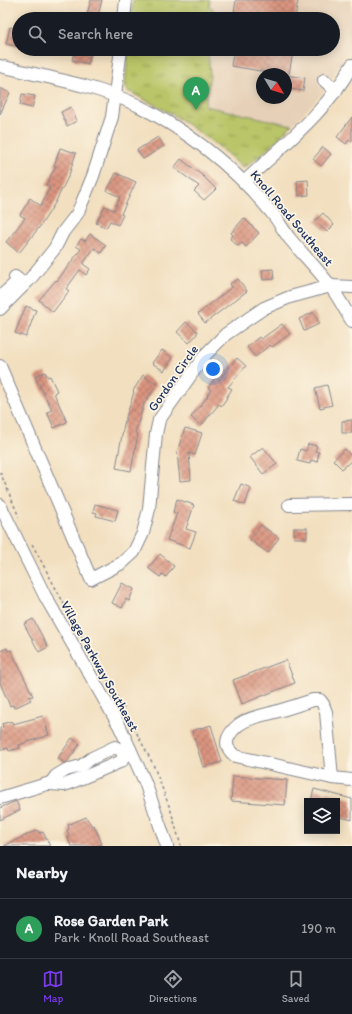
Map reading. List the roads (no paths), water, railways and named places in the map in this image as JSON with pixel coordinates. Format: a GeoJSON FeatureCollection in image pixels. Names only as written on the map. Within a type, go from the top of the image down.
{"type":"FeatureCollection","features":[{"type":"Feature","properties":{"kind":"street"},"geometry":{"type":"LineString","coordinates":[[125,12],[126,0]]}},
{"type":"Feature","properties":{"kind":"street"},"geometry":{"type":"LineString","coordinates":[[0,309],[32,278],[55,248],[63,232],[77,214],[99,158],[112,117],[116,97],[120,56]]}},
{"type":"Feature","properties":{"kind":"street"},"geometry":{"type":"LineString","coordinates":[[244,182],[316,114],[336,91],[352,65]]}},
{"type":"Feature","properties":{"kind":"street","name":"Knoll Road Southeast"},"geometry":{"type":"LineString","coordinates":[[0,66],[98,90],[116,97],[136,105],[183,132],[207,148],[244,182],[271,212],[290,239],[331,286],[352,321]]}},
{"type":"Feature","properties":{"kind":"street"},"geometry":{"type":"LineString","coordinates":[[324,80],[336,91]]}},
{"type":"Feature","properties":{"kind":"street"},"geometry":{"type":"LineString","coordinates":[[0,297],[19,280],[16,277]]}},
{"type":"Feature","properties":{"kind":"street","name":"Gordon Circle"},"geometry":{"type":"LineString","coordinates":[[0,366],[91,579],[122,563],[134,552],[143,533],[149,510],[156,434],[159,420],[205,355],[226,334],[264,308],[290,297],[331,286],[352,287]]}},
{"type":"Feature","properties":{"kind":"street"},"geometry":{"type":"LineString","coordinates":[[289,505],[352,504]]}},
{"type":"Feature","properties":{"kind":"street","name":"Village Parkway Southeast"},"geometry":{"type":"LineString","coordinates":[[0,505],[45,596],[107,702],[127,750],[153,803],[166,846]]}},
{"type":"Feature","properties":{"kind":"street"},"geometry":{"type":"LineString","coordinates":[[332,778],[326,712],[320,700],[313,700],[275,712],[259,715],[239,724],[233,729],[226,743],[228,749],[235,756],[332,778],[352,780]]}},
{"type":"Feature","properties":{"kind":"street"},"geometry":{"type":"LineString","coordinates":[[0,798],[50,784],[64,785],[68,777],[122,761],[127,750]]}},
{"type":"Feature","properties":{"kind":"place","name":"Rose Garden Park"},"geometry":{"type":"Point","coordinates":[196,110]}}]}
